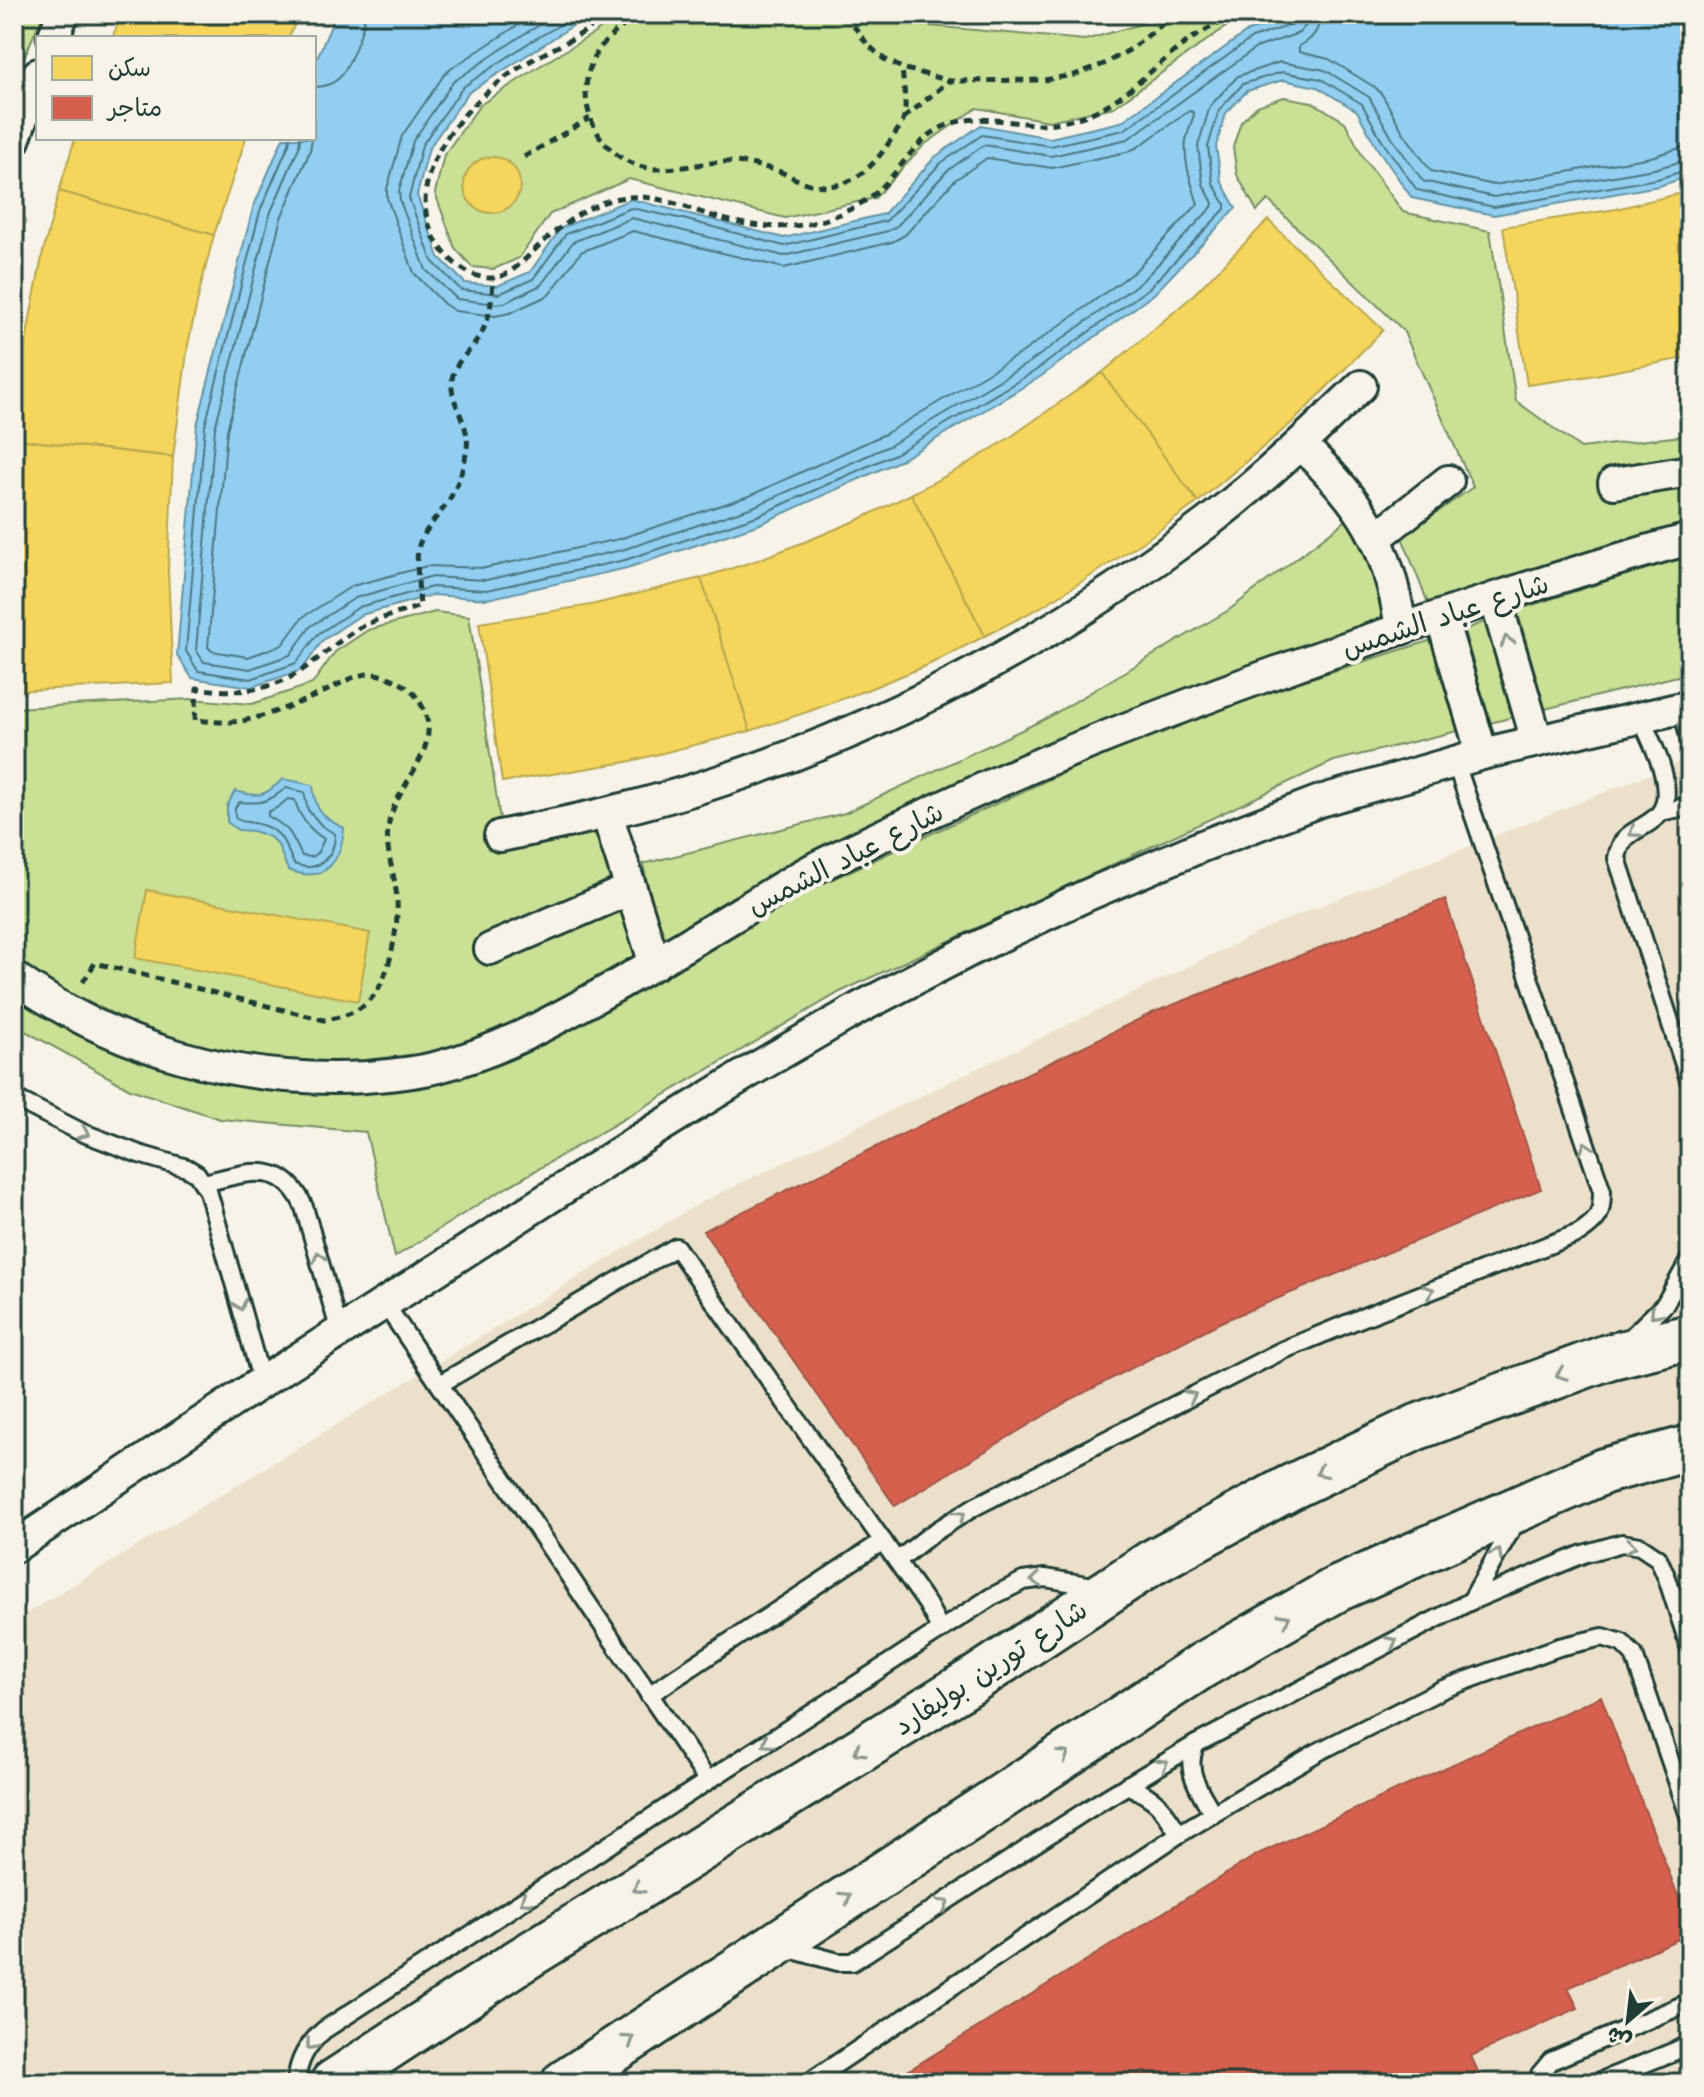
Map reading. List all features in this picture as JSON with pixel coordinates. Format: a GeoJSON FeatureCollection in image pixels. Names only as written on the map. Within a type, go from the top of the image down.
{"type":"FeatureCollection","features":[{"type":"Feature","properties":{"kind":"main road","name":"شارع تورين بوليفارد"},"geometry":{"type":"LineString","coordinates":[[333,2083],[518,1962],[975,1679],[1151,1563],[1289,1488],[1417,1427],[1608,1357],[1690,1337]]}},
{"type":"Feature","properties":{"kind":"main road"},"geometry":{"type":"LineString","coordinates":[[564,2083],[1203,1665],[1335,1590],[1604,1471],[1690,1448]]}},
{"type":"Feature","properties":{"kind":"street"},"geometry":{"type":"LineString","coordinates":[[54,36],[63,14]]}},
{"type":"Feature","properties":{"kind":"street"},"geometry":{"type":"LineString","coordinates":[[14,140],[36,80]]}},
{"type":"Feature","properties":{"kind":"street"},"geometry":{"type":"LineString","coordinates":[[500,836],[607,814],[716,783],[823,744],[939,692],[1026,645],[1122,584],[1214,518],[1361,386]]}},
{"type":"Feature","properties":{"kind":"street"},"geometry":{"type":"LineString","coordinates":[[1300,444],[1341,485],[1376,538],[1388,567],[1401,629]]}},
{"type":"Feature","properties":{"kind":"street"},"geometry":{"type":"LineString","coordinates":[[1614,483],[1690,471]]}},
{"type":"Feature","properties":{"kind":"street"},"geometry":{"type":"LineString","coordinates":[[1376,538],[1448,481]]}},
{"type":"Feature","properties":{"kind":"street","name":"شارع عباد الشمس"},"geometry":{"type":"LineString","coordinates":[[14,977],[65,1010],[150,1048],[239,1071],[336,1078],[436,1068],[500,1047],[560,1018],[815,868],[1044,762],[1162,715],[1401,629],[1690,539]]}},
{"type":"Feature","properties":{"kind":"street"},"geometry":{"type":"LineString","coordinates":[[1495,598],[1537,741]]}},
{"type":"Feature","properties":{"kind":"street"},"geometry":{"type":"LineString","coordinates":[[1441,616],[1468,758]]}},
{"type":"Feature","properties":{"kind":"street"},"geometry":{"type":"LineString","coordinates":[[14,1547],[262,1382],[749,1072],[859,1008],[971,950],[1085,896],[1202,846],[1320,801],[1468,758],[1686,707]]}},
{"type":"Feature","properties":{"kind":"street"},"geometry":{"type":"LineString","coordinates":[[607,814],[655,964]]}},
{"type":"Feature","properties":{"kind":"street"},"geometry":{"type":"LineString","coordinates":[[490,949],[631,889]]}},
{"type":"Feature","properties":{"kind":"lane"},"geometry":{"type":"LineString","coordinates":[[1686,707],[1690,742]]}},
{"type":"Feature","properties":{"kind":"lane"},"geometry":{"type":"LineString","coordinates":[[1640,717],[1662,769],[1664,800],[1657,817],[1624,838],[1617,858],[1690,1083]]}},
{"type":"Feature","properties":{"kind":"lane"},"geometry":{"type":"LineString","coordinates":[[897,1561],[974,1507],[1281,1351],[1579,1233],[1598,1216],[1602,1208],[1602,1191],[1468,758]]}},
{"type":"Feature","properties":{"kind":"lane"},"geometry":{"type":"LineString","coordinates":[[1661,812],[1690,806]]}},
{"type":"Feature","properties":{"kind":"lane"},"geometry":{"type":"LineString","coordinates":[[14,1098],[81,1132],[197,1174],[204,1183],[262,1382]]}},
{"type":"Feature","properties":{"kind":"lane"},"geometry":{"type":"LineString","coordinates":[[204,1183],[259,1172],[288,1182],[298,1193],[304,1207],[340,1332]]}},
{"type":"Feature","properties":{"kind":"lane"},"geometry":{"type":"LineString","coordinates":[[440,1384],[676,1247],[927,1604],[941,1630]]}},
{"type":"Feature","properties":{"kind":"lane"},"geometry":{"type":"LineString","coordinates":[[1608,1357],[1665,1304],[1690,1259]]}},
{"type":"Feature","properties":{"kind":"lane"},"geometry":{"type":"LineString","coordinates":[[385,1304],[708,1781]]}},
{"type":"Feature","properties":{"kind":"lane"},"geometry":{"type":"LineString","coordinates":[[1471,1601],[1523,1507]]}},
{"type":"Feature","properties":{"kind":"lane"},"geometry":{"type":"LineString","coordinates":[[649,1695],[883,1541]]}},
{"type":"Feature","properties":{"kind":"lane"},"geometry":{"type":"LineString","coordinates":[[773,1944],[838,1962],[852,1962],[1196,1744],[1471,1601],[1583,1554],[1622,1543],[1640,1546],[1658,1558],[1690,1649]]}},
{"type":"Feature","properties":{"kind":"lane"},"geometry":{"type":"LineString","coordinates":[[296,2083],[303,2054],[310,2042],[324,2030],[991,1597],[1023,1581],[1045,1578],[1113,1589]]}},
{"type":"Feature","properties":{"kind":"lane"},"geometry":{"type":"LineString","coordinates":[[808,2083],[1179,1834],[1316,1753],[1443,1689],[1559,1647],[1603,1637],[1622,1643],[1634,1655],[1690,1819]]}},
{"type":"Feature","properties":{"kind":"lane"},"geometry":{"type":"LineString","coordinates":[[1196,1744],[1191,1755],[1191,1771],[1213,1814]]}},
{"type":"Feature","properties":{"kind":"lane"},"geometry":{"type":"LineString","coordinates":[[1127,1785],[1155,1800],[1179,1834]]}},
{"type":"Feature","properties":{"kind":"lane"},"geometry":{"type":"LineString","coordinates":[[1539,2083],[1540,2074],[1551,2061],[1690,2002]]}},
{"type":"Feature","properties":{"kind":"lane"},"geometry":{"type":"LineString","coordinates":[[1596,2083],[1690,2045]]}},
{"type":"Feature","properties":{"kind":"path"},"geometry":{"type":"LineString","coordinates":[[606,14],[587,30],[521,66],[485,93],[450,133],[432,163],[427,184],[429,224],[435,241],[459,267],[475,275],[493,278],[507,273],[575,216],[593,206],[632,196],[672,202],[714,217],[746,224],[781,227],[815,222],[847,211],[876,192],[919,144],[936,131],[955,122],[976,118],[1041,124],[1090,114],[1112,102],[1203,31],[1244,14]]}},
{"type":"Feature","properties":{"kind":"path"},"geometry":{"type":"LineString","coordinates":[[638,14],[604,42],[595,56],[586,86],[586,103],[596,132],[617,155],[645,167],[660,169],[722,161],[743,162],[764,166],[816,185],[845,182],[860,176],[873,165],[904,118],[950,81]]}},
{"type":"Feature","properties":{"kind":"path"},"geometry":{"type":"LineString","coordinates":[[845,14],[868,45],[884,59],[902,68],[950,81],[1044,80],[1074,75],[1104,64],[1131,49],[1175,14]]}},
{"type":"Feature","properties":{"kind":"path"},"geometry":{"type":"LineString","coordinates":[[902,68],[904,118]]}},
{"type":"Feature","properties":{"kind":"path"},"geometry":{"type":"LineString","coordinates":[[524,157],[590,118]]}},
{"type":"Feature","properties":{"kind":"path"},"geometry":{"type":"LineString","coordinates":[[65,1010],[95,963],[324,1020],[355,1012],[379,990],[396,936],[397,919],[397,900],[387,841],[388,824],[427,741],[429,728],[421,702],[399,682],[370,674],[351,678],[255,718],[217,723],[195,720],[197,688],[243,692],[286,680],[364,625],[420,606],[418,547],[448,502],[464,464],[468,442],[451,392],[453,373],[485,327],[491,307],[493,278]]}},
{"type":"Feature","properties":{"kind":"shaded area"},"geometry":{"type":"Polygon","coordinates":[[[1690,758],[1690,2083],[14,2083],[14,1621],[698,1204],[1278,923],[1690,758]]]}},
{"type":"Feature","properties":{"kind":"green space"},"geometry":{"type":"Polygon","coordinates":[[[14,14],[43,14],[14,81],[14,14]]]}},
{"type":"Feature","properties":{"kind":"green space"},"geometry":{"type":"Polygon","coordinates":[[[620,14],[890,14],[897,23],[1085,40],[1176,14],[1248,14],[1114,107],[1049,121],[977,108],[924,145],[875,198],[785,218],[629,179],[550,214],[519,258],[494,269],[472,267],[455,248],[435,193],[444,155],[480,105],[620,14]]]}},
{"type":"Feature","properties":{"kind":"green space"},"geometry":{"type":"Polygon","coordinates":[[[1284,97],[1312,102],[1345,122],[1363,157],[1403,212],[1490,231],[1516,401],[1581,448],[1690,435],[1690,531],[1433,616],[1402,537],[1473,487],[1403,330],[1268,200],[1257,211],[1237,175],[1233,147],[1241,122],[1257,106],[1284,97]]]}},
{"type":"Feature","properties":{"kind":"green space"},"geometry":{"type":"Polygon","coordinates":[[[1357,512],[1412,623],[1170,700],[662,947],[643,864],[845,813],[1047,718],[1229,610],[1357,512]]]}},
{"type":"Feature","properties":{"kind":"green space"},"geometry":{"type":"Polygon","coordinates":[[[1690,554],[1690,673],[1545,709],[1517,610],[1690,554]]]}},
{"type":"Feature","properties":{"kind":"green space"},"geometry":{"type":"Polygon","coordinates":[[[435,612],[469,616],[503,839],[612,825],[642,958],[511,1031],[415,1063],[292,1065],[176,1043],[37,978],[14,957],[14,708],[191,699],[252,704],[312,684],[335,652],[368,630],[435,612]]]}},
{"type":"Feature","properties":{"kind":"green space"},"geometry":{"type":"Polygon","coordinates":[[[1501,615],[1529,713],[1490,723],[1464,630],[1501,615]]]}},
{"type":"Feature","properties":{"kind":"green space"},"geometry":{"type":"Polygon","coordinates":[[[1448,635],[1474,727],[1334,761],[840,992],[482,1202],[395,1257],[366,1132],[220,1119],[130,1089],[25,1031],[14,1021],[14,987],[291,1087],[520,1052],[824,883],[1178,720],[1448,635]]]}},
{"type":"Feature","properties":{"kind":"water"},"geometry":{"type":"Polygon","coordinates":[[[336,14],[591,14],[468,93],[429,148],[417,195],[439,257],[465,283],[497,286],[530,272],[561,228],[631,199],[784,238],[884,214],[935,157],[981,125],[1050,138],[1121,122],[1248,31],[1301,14],[1690,14],[1690,176],[1659,186],[1494,215],[1412,198],[1377,148],[1357,111],[1317,87],[1283,80],[1247,91],[1226,113],[1216,146],[1221,181],[1236,208],[1154,294],[1040,377],[899,461],[760,524],[627,568],[487,599],[433,595],[361,615],[323,640],[302,670],[251,687],[192,678],[177,655],[197,425],[253,208],[282,140],[316,140],[316,60],[336,14]]]}},
{"type":"Feature","properties":{"kind":"water"},"geometry":{"type":"Polygon","coordinates":[[[283,779],[313,785],[315,801],[321,812],[344,828],[339,851],[321,872],[301,874],[288,870],[278,845],[270,837],[238,830],[227,822],[227,806],[235,791],[262,794],[283,779]]]}},
{"type":"Feature","properties":{"kind":"building: سكن"},"geometry":{"type":"Polygon","coordinates":[[[122,14],[275,14],[295,24],[289,36],[113,36],[122,14]]]}},
{"type":"Feature","properties":{"kind":"building: سكن"},"geometry":{"type":"Polygon","coordinates":[[[74,140],[245,140],[214,235],[59,191],[74,140]]]}},
{"type":"Feature","properties":{"kind":"building: سكن"},"geometry":{"type":"Polygon","coordinates":[[[492,157],[512,165],[520,185],[512,205],[492,213],[472,205],[464,185],[472,165],[492,157]]]}},
{"type":"Feature","properties":{"kind":"building: سكن"},"geometry":{"type":"Polygon","coordinates":[[[59,191],[214,235],[188,345],[173,457],[14,439],[20,376],[31,313],[59,191]]]}},
{"type":"Feature","properties":{"kind":"building: سكن"},"geometry":{"type":"Polygon","coordinates":[[[1690,191],[1690,357],[1527,385],[1503,227],[1616,209],[1690,191]]]}},
{"type":"Feature","properties":{"kind":"building: سكن"},"geometry":{"type":"Polygon","coordinates":[[[1268,220],[1383,330],[1295,420],[1198,502],[1102,373],[1188,300],[1268,220]]]}},
{"type":"Feature","properties":{"kind":"building: سكن"},"geometry":{"type":"Polygon","coordinates":[[[1102,373],[1198,502],[1094,574],[1041,607],[985,636],[911,494],[1009,438],[1102,373]]]}},
{"type":"Feature","properties":{"kind":"building: سكن"},"geometry":{"type":"Polygon","coordinates":[[[14,439],[173,457],[168,570],[173,683],[14,691],[14,439]]]}},
{"type":"Feature","properties":{"kind":"building: سكن"},"geometry":{"type":"Polygon","coordinates":[[[911,494],[985,636],[928,665],[869,689],[750,731],[701,578],[807,541],[911,494]]]}},
{"type":"Feature","properties":{"kind":"building: سكن"},"geometry":{"type":"Polygon","coordinates":[[[701,578],[750,731],[627,762],[502,782],[479,623],[591,605],[701,578]]]}},
{"type":"Feature","properties":{"kind":"building: سكن"},"geometry":{"type":"Polygon","coordinates":[[[147,890],[370,933],[358,1001],[135,958],[147,890]]]}},
{"type":"Feature","properties":{"kind":"building: متاجر"},"geometry":{"type":"Polygon","coordinates":[[[1445,899],[1541,1189],[1221,1322],[1068,1401],[895,1506],[703,1231],[1152,1013],[1445,899]]]}},
{"type":"Feature","properties":{"kind":"building: متاجر"},"geometry":{"type":"Polygon","coordinates":[[[1601,1696],[1690,1927],[1690,1934],[1568,1988],[1578,2008],[1471,2056],[1480,2076],[1468,2083],[888,2083],[1258,1854],[1601,1696]]]}}]}
